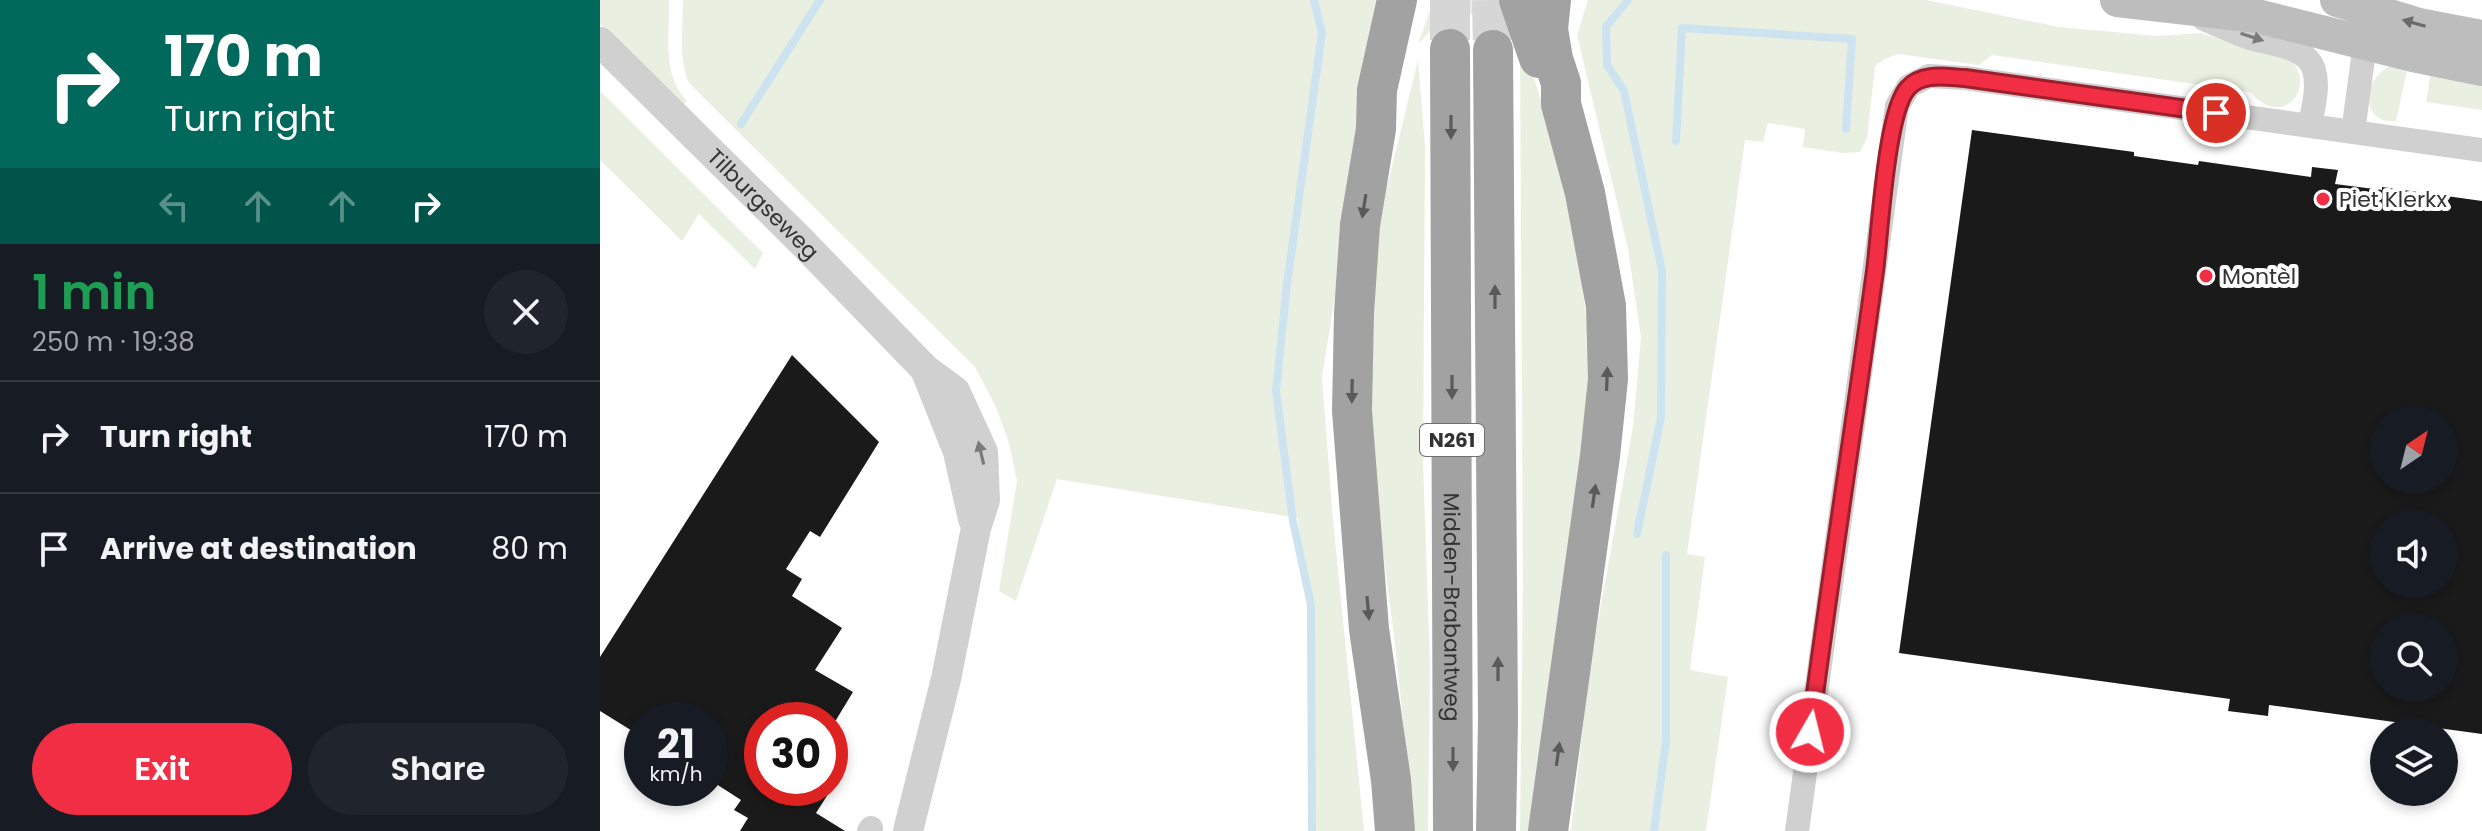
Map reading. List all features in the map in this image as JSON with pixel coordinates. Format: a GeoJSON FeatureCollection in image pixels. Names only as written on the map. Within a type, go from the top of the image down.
{"type":"FeatureCollection","features":[{"type":"Feature","properties":{"kind":"highway"},"geometry":{"type":"LineString","coordinates":[[1395,831],[1391,780],[1369,629],[1352,411],[1360,225],[1376,129],[1377,90],[1397,0]]}},
{"type":"Feature","properties":{"kind":"highway"},"geometry":{"type":"LineString","coordinates":[[1376,129],[1390,98],[1420,0]]}},
{"type":"Feature","properties":{"kind":"highway"},"geometry":{"type":"LineString","coordinates":[[1519,0],[1550,89],[1561,104]]}},
{"type":"Feature","properties":{"kind":"highway"},"geometry":{"type":"LineString","coordinates":[[1548,831],[1608,379],[1606,306],[1585,193],[1561,104],[1561,83],[1548,29],[1551,0]]}},
{"type":"Feature","properties":{"kind":"highway","name":"Midden-Brabantweg"},"geometry":{"type":"LineString","coordinates":[[1450,49],[1453,831]]}},
{"type":"Feature","properties":{"kind":"highway","name":"Midden-Brabantweg"},"geometry":{"type":"LineString","coordinates":[[1493,50],[1498,720],[1496,831]]}},
{"type":"Feature","properties":{"kind":"main road"},"geometry":{"type":"LineString","coordinates":[[2117,0],[2257,16],[2365,44],[2482,69]]}},
{"type":"Feature","properties":{"kind":"main road"},"geometry":{"type":"LineString","coordinates":[[2345,1],[2419,25],[2482,37]]}},
{"type":"Feature","properties":{"kind":"street"},"geometry":{"type":"LineString","coordinates":[[2319,32],[2345,1],[2365,44],[2353,132]]}},
{"type":"Feature","properties":{"kind":"street"},"geometry":{"type":"LineString","coordinates":[[2179,9],[2250,38],[2284,47],[2308,60],[2315,72],[2316,86],[2310,126]]}},
{"type":"Feature","properties":{"kind":"street","name":"Tilburgseweg"},"geometry":{"type":"LineString","coordinates":[[600,42],[925,369],[958,452],[966,498],[976,528],[946,679],[908,831]]}},
{"type":"Feature","properties":{"kind":"street"},"geometry":{"type":"LineString","coordinates":[[1797,831],[1891,136],[1897,106],[1909,86],[1929,76],[1965,78],[2482,150]]}},
{"type":"Feature","properties":{"kind":"green space"},"geometry":{"type":"Polygon","coordinates":[[[600,0],[669,0],[670,66],[673,78],[687,101],[682,106],[600,24],[600,0]]]}},
{"type":"Feature","properties":{"kind":"green space"},"geometry":{"type":"Polygon","coordinates":[[[683,0],[1381,0],[1322,378],[1364,831],[1309,831],[1307,604],[1298,518],[1057,479],[1016,601],[999,591],[1017,481],[1009,443],[996,407],[975,367],[689,83],[682,53],[683,0]]]}},
{"type":"Feature","properties":{"kind":"green space"},"geometry":{"type":"Polygon","coordinates":[[[1434,0],[1507,0],[1507,27],[1468,13],[1459,14],[1440,23],[1418,44],[1434,0]]]}},
{"type":"Feature","properties":{"kind":"green space"},"geometry":{"type":"Polygon","coordinates":[[[1588,0],[1926,0],[2059,27],[2157,36],[2200,33],[2289,58],[2300,80],[2294,100],[2285,106],[2275,107],[2263,103],[2250,92],[1992,55],[1979,65],[1898,54],[1875,66],[1867,138],[1860,152],[1842,153],[1803,147],[1805,129],[1768,123],[1763,142],[1745,140],[1687,554],[1705,557],[1690,670],[1728,677],[1706,831],[1571,831],[1590,666],[1633,427],[1641,337],[1628,249],[1577,35],[1588,0]]]}},
{"type":"Feature","properties":{"kind":"green space"},"geometry":{"type":"Polygon","coordinates":[[[1520,50],[1525,50],[1569,188],[1593,368],[1539,831],[1520,831],[1523,579],[1520,50]]]}},
{"type":"Feature","properties":{"kind":"green space"},"geometry":{"type":"Polygon","coordinates":[[[1418,60],[1425,146],[1423,462],[1430,666],[1428,831],[1410,831],[1408,767],[1367,428],[1368,264],[1418,60]]]}},
{"type":"Feature","properties":{"kind":"green space"},"geometry":{"type":"Polygon","coordinates":[[[2392,65],[2408,66],[2396,121],[2376,116],[2369,100],[2374,80],[2392,65]]]}},
{"type":"Feature","properties":{"kind":"green space"},"geometry":{"type":"Polygon","coordinates":[[[2432,65],[2482,75],[2482,110],[2426,102],[2432,65]]]}},
{"type":"Feature","properties":{"kind":"green space"},"geometry":{"type":"Polygon","coordinates":[[[600,91],[763,253],[755,269],[699,214],[682,241],[600,160],[600,91]]]}},
{"type":"Feature","properties":{"kind":"building"},"geometry":{"type":"Polygon","coordinates":[[[1972,130],[2134,152],[2134,156],[2198,165],[2199,161],[2311,177],[2312,167],[2338,170],[2335,184],[2382,190],[2382,187],[2482,201],[2482,734],[2458,731],[2458,718],[2370,719],[2269,705],[2268,716],[2228,711],[2230,699],[1899,653],[1972,130]]]}},
{"type":"Feature","properties":{"kind":"building"},"geometry":{"type":"Polygon","coordinates":[[[792,355],[879,442],[820,537],[810,531],[786,569],[802,579],[792,596],[842,628],[815,670],[853,692],[847,702],[744,702],[744,806],[820,806],[816,813],[845,831],[740,831],[748,818],[734,810],[741,800],[728,792],[728,702],[624,702],[624,726],[600,711],[600,657],[792,355]]]}},
{"type":"Feature","properties":{"kind":"waterway"},"geometry":{"type":"LineString","coordinates":[[741,124],[820,0]]}},
{"type":"Feature","properties":{"kind":"waterway"},"geometry":{"type":"LineString","coordinates":[[1312,831],[1311,605],[1293,521],[1276,391],[1287,284],[1322,33],[1314,0]]}},
{"type":"Feature","properties":{"kind":"waterway"},"geometry":{"type":"LineString","coordinates":[[1628,0],[1606,27],[1607,65],[1624,91],[1662,271],[1661,417],[1637,534]]}},
{"type":"Feature","properties":{"kind":"waterway"},"geometry":{"type":"LineString","coordinates":[[1676,141],[1682,28],[1852,39],[1846,129]]}},
{"type":"Feature","properties":{"kind":"waterway"},"geometry":{"type":"LineString","coordinates":[[1654,831],[1666,741],[1666,555]]}},
{"type":"Feature","properties":{"kind":"tunnel"},"geometry":{"type":"LineString","coordinates":[[1450,0],[1450,49]]}},
{"type":"Feature","properties":{"kind":"tunnel"},"geometry":{"type":"LineString","coordinates":[[1492,0],[1493,50]]}},
{"type":"Feature","properties":{"kind":"place","name":"Piet Klerkx"},"geometry":{"type":"Point","coordinates":[2323,199]}},
{"type":"Feature","properties":{"kind":"place","name":"Montèl"},"geometry":{"type":"Point","coordinates":[2206,276]}},
{"type":"Feature","properties":{"kind":"route"},"geometry":{"type":"LineString","coordinates":[[1810,732],[1891,136],[1897,106],[1909,86],[1929,76],[1965,78],[2216,113]]}}]}
